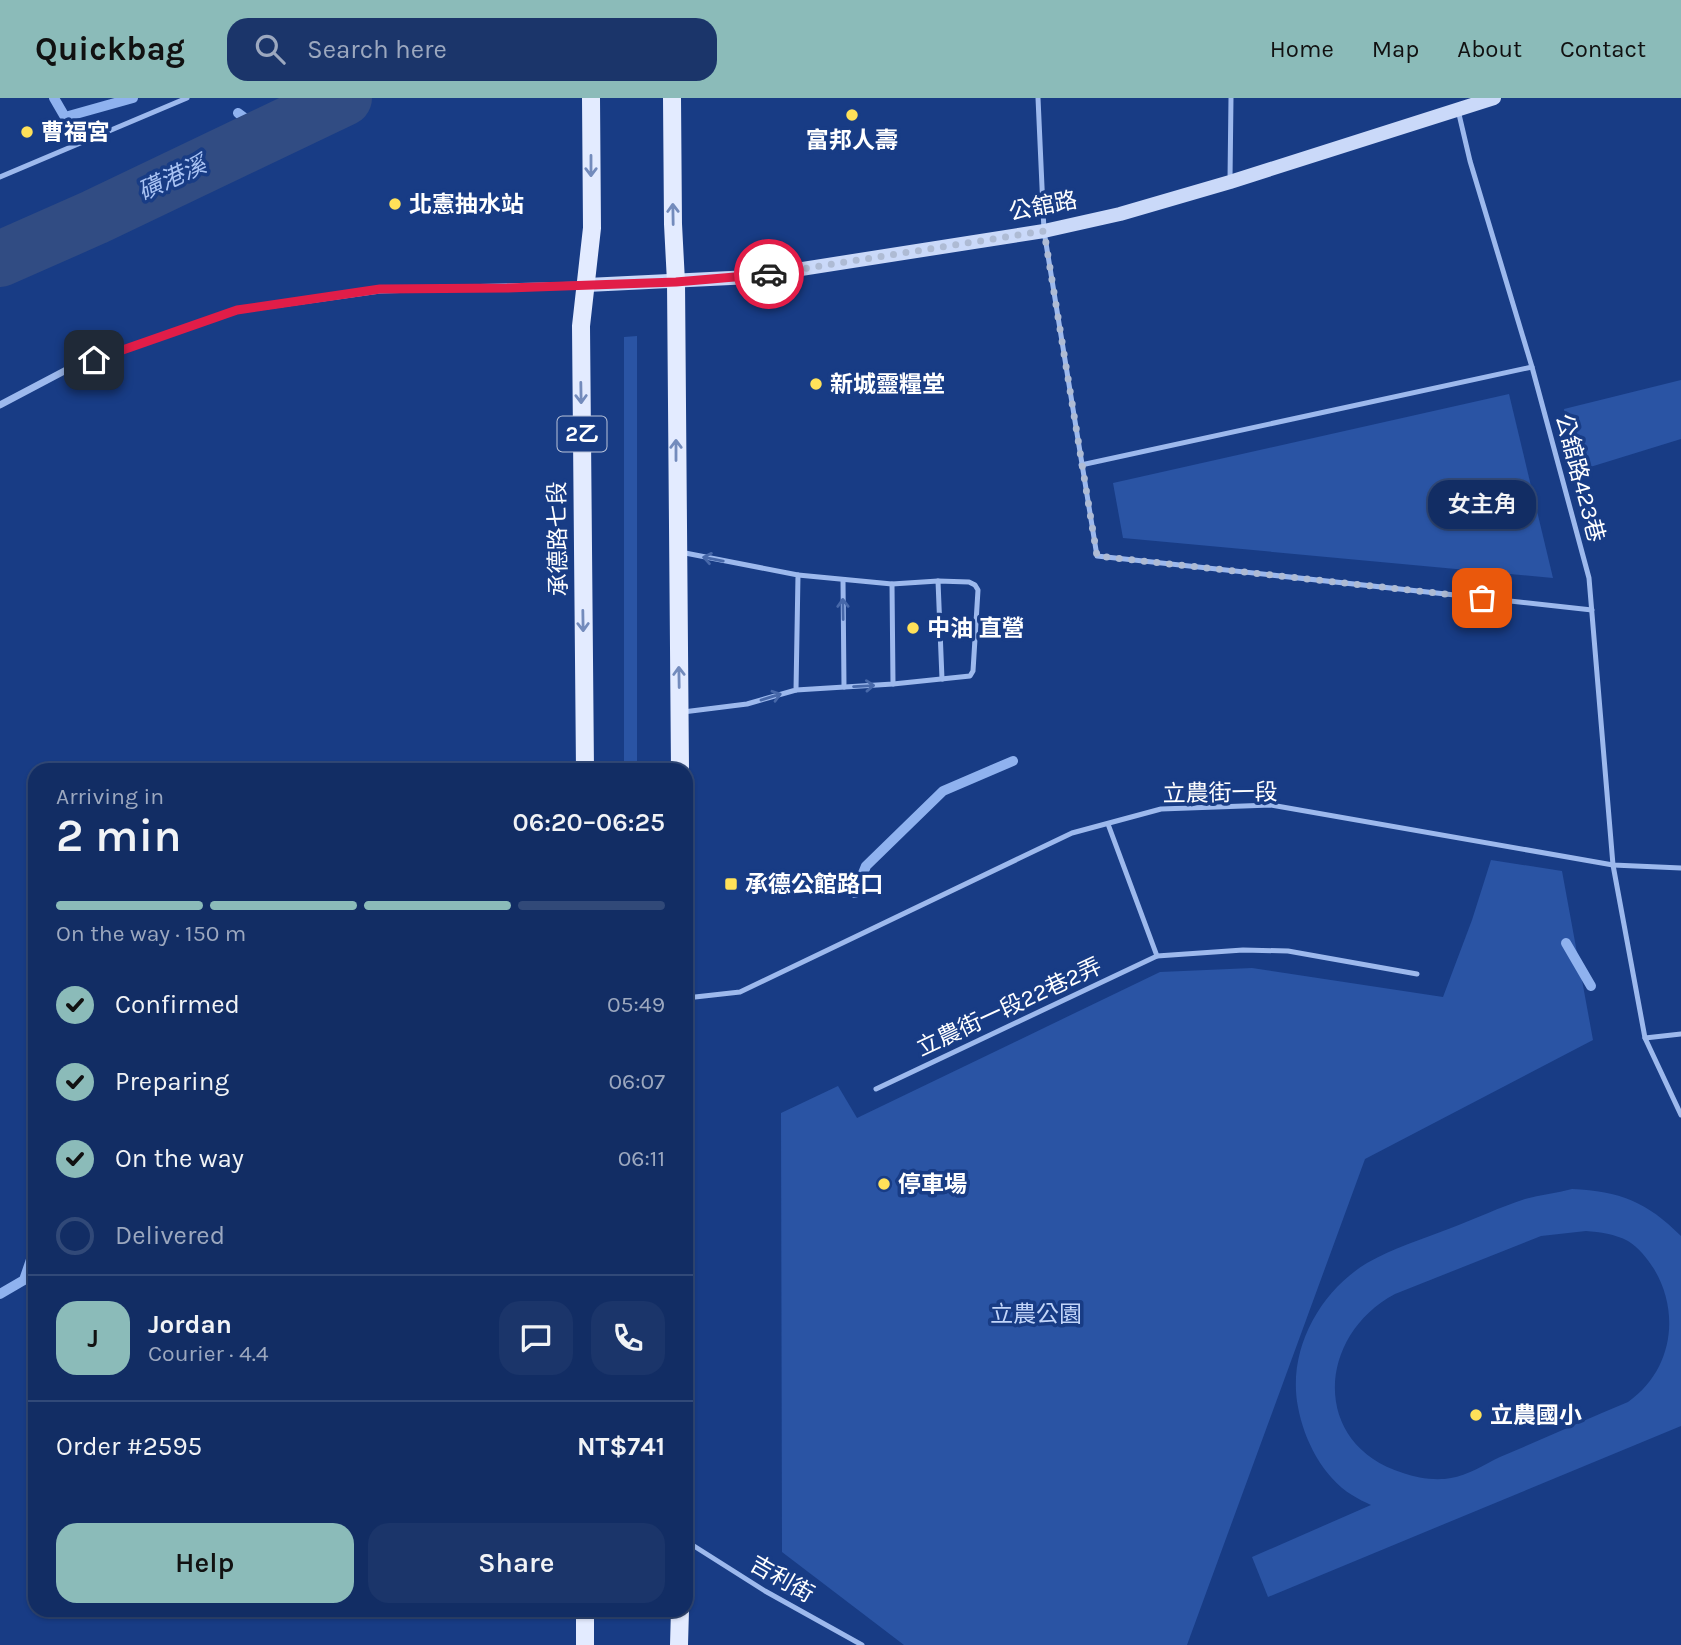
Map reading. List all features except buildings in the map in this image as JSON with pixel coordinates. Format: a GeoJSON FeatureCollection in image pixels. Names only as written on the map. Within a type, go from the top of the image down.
{"type":"FeatureCollection","features":[{"type":"Feature","properties":{"kind":"main road","name":"承德路七段"},"geometry":{"type":"LineString","coordinates":[[585,763],[581,326],[592,228],[591,98]]}},
{"type":"Feature","properties":{"kind":"main road"},"geometry":{"type":"LineString","coordinates":[[672,98],[680,763]]}},
{"type":"Feature","properties":{"kind":"main road"},"geometry":{"type":"LineString","coordinates":[[584,1617],[585,1645]]}},
{"type":"Feature","properties":{"kind":"main road"},"geometry":{"type":"LineString","coordinates":[[679,1645],[680,1617]]}},
{"type":"Feature","properties":{"kind":"street","name":"公舘路"},"geometry":{"type":"LineString","coordinates":[[587,285],[751,277],[1044,231],[1120,214],[1230,182],[1494,98]]}},
{"type":"Feature","properties":{"kind":"street"},"geometry":{"type":"LineString","coordinates":[[0,405],[70,368],[237,310],[380,289],[587,285]]}},
{"type":"Feature","properties":{"kind":"lane"},"geometry":{"type":"LineString","coordinates":[[0,177],[187,98]]}},
{"type":"Feature","properties":{"kind":"lane"},"geometry":{"type":"LineString","coordinates":[[1038,98],[1044,231],[1097,556],[1592,610]]}},
{"type":"Feature","properties":{"kind":"lane"},"geometry":{"type":"LineString","coordinates":[[1230,182],[1231,98]]}},
{"type":"Feature","properties":{"kind":"lane","name":"公舘路423巷"},"geometry":{"type":"LineString","coordinates":[[1458,110],[1470,161],[1532,367],[1590,578],[1613,865]]}},
{"type":"Feature","properties":{"kind":"lane"},"geometry":{"type":"LineString","coordinates":[[1081,464],[1532,367]]}},
{"type":"Feature","properties":{"kind":"lane"},"geometry":{"type":"LineString","coordinates":[[677,552],[798,575],[892,584],[969,582],[978,590],[974,671],[970,676],[796,690],[747,705],[680,712]]}},
{"type":"Feature","properties":{"kind":"lane"},"geometry":{"type":"LineString","coordinates":[[796,690],[798,575]]}},
{"type":"Feature","properties":{"kind":"lane"},"geometry":{"type":"LineString","coordinates":[[843,580],[844,687]]}},
{"type":"Feature","properties":{"kind":"lane"},"geometry":{"type":"LineString","coordinates":[[938,581],[942,679]]}},
{"type":"Feature","properties":{"kind":"lane"},"geometry":{"type":"LineString","coordinates":[[892,584],[893,684]]}},
{"type":"Feature","properties":{"kind":"lane","name":"立農街一段"},"geometry":{"type":"LineString","coordinates":[[693,997],[740,992],[1072,833],[1161,809],[1271,805],[1613,865],[1681,868]]}},
{"type":"Feature","properties":{"kind":"lane"},"geometry":{"type":"LineString","coordinates":[[1108,824],[1157,956],[1242,950],[1288,951],[1417,974]]}},
{"type":"Feature","properties":{"kind":"lane"},"geometry":{"type":"LineString","coordinates":[[1613,865],[1645,1038],[1681,1115]]}},
{"type":"Feature","properties":{"kind":"lane","name":"立農街一段22巷2弄"},"geometry":{"type":"LineString","coordinates":[[876,1089],[1157,956]]}},
{"type":"Feature","properties":{"kind":"lane"},"geometry":{"type":"LineString","coordinates":[[1645,1038],[1681,1034]]}},
{"type":"Feature","properties":{"kind":"lane","name":"吉利街"},"geometry":{"type":"LineString","coordinates":[[693,1545],[765,1591],[862,1645]]}},
{"type":"Feature","properties":{"kind":"green space"},"geometry":{"type":"Polygon","coordinates":[[[637,336],[637,763],[624,763],[624,337],[637,336]]]}},
{"type":"Feature","properties":{"kind":"green space"},"geometry":{"type":"Polygon","coordinates":[[[1681,380],[1681,439],[1574,472],[1564,409],[1681,380]]]}},
{"type":"Feature","properties":{"kind":"green space"},"geometry":{"type":"Polygon","coordinates":[[[1509,394],[1553,578],[1123,538],[1113,483],[1509,394]]]}},
{"type":"Feature","properties":{"kind":"green space","name":"立農公園"},"geometry":{"type":"Polygon","coordinates":[[[1491,860],[1562,871],[1593,1040],[1365,1159],[1187,1645],[904,1645],[782,1552],[781,1113],[838,1086],[857,1118],[1160,972],[1252,968],[1443,997],[1491,860]]]}},
{"type":"Feature","properties":{"kind":"green space"},"geometry":{"type":"Polygon","coordinates":[[[1572,1189],[1604,1192],[1632,1201],[1669,1224],[1681,1236],[1681,1426],[1268,1597],[1252,1557],[1371,1505],[1352,1495],[1332,1478],[1316,1457],[1301,1420],[1296,1386],[1297,1365],[1302,1344],[1321,1307],[1350,1275],[1387,1253],[1516,1202],[1572,1189]],[[1586,1231],[1541,1236],[1395,1294],[1369,1313],[1350,1336],[1339,1362],[1335,1389],[1339,1415],[1352,1439],[1373,1459],[1403,1473],[1439,1479],[1457,1477],[1628,1402],[1643,1389],[1663,1358],[1668,1341],[1668,1304],[1662,1286],[1649,1261],[1632,1244],[1613,1235],[1586,1231]]]}},
{"type":"Feature","properties":{"kind":"waterway"},"geometry":{"type":"LineString","coordinates":[[54,98],[65,117],[133,98]]}},
{"type":"Feature","properties":{"kind":"waterway","name":"磺港溪"},"geometry":{"type":"LineString","coordinates":[[0,259],[95,217],[344,98]]}},
{"type":"Feature","properties":{"kind":"waterway"},"geometry":{"type":"LineString","coordinates":[[238,113],[269,136]]}},
{"type":"Feature","properties":{"kind":"waterway"},"geometry":{"type":"LineString","coordinates":[[855,893],[866,866],[943,791],[1013,761]]}},
{"type":"Feature","properties":{"kind":"waterway"},"geometry":{"type":"LineString","coordinates":[[1566,943],[1591,986]]}},
{"type":"Feature","properties":{"kind":"waterway"},"geometry":{"type":"LineString","coordinates":[[0,1294],[24,1280],[28,1268]]}},
{"type":"Feature","properties":{"kind":"way so far"},"geometry":{"type":"LineString","coordinates":[[769,274],[1044,231],[1097,556],[1482,598]]}},
{"type":"Feature","properties":{"kind":"place","name":"富邦人壽"},"geometry":{"type":"Point","coordinates":[852,115]}},
{"type":"Feature","properties":{"kind":"place","name":"曹福宮"},"geometry":{"type":"Point","coordinates":[27,132]}},
{"type":"Feature","properties":{"kind":"place","name":"北憲抽水站"},"geometry":{"type":"Point","coordinates":[395,204]}},
{"type":"Feature","properties":{"kind":"place","name":"新城靈糧堂"},"geometry":{"type":"Point","coordinates":[816,384]}},
{"type":"Feature","properties":{"kind":"place","name":"女主角"},"geometry":{"type":"Point","coordinates":[1482,598]}},
{"type":"Feature","properties":{"kind":"place","name":"中油 直營"},"geometry":{"type":"Point","coordinates":[913,628]}},
{"type":"Feature","properties":{"kind":"place","name":"承德公館路口"},"geometry":{"type":"Point","coordinates":[731,884]}},
{"type":"Feature","properties":{"kind":"place","name":"停車場"},"geometry":{"type":"Point","coordinates":[884,1184]}},
{"type":"Feature","properties":{"kind":"place","name":"立農國小"},"geometry":{"type":"Point","coordinates":[1476,1415]}},
{"type":"Feature","properties":{"kind":"route"},"geometry":{"type":"LineString","coordinates":[[94,360],[237,310],[380,289],[676,282],[769,274]]}}]}
